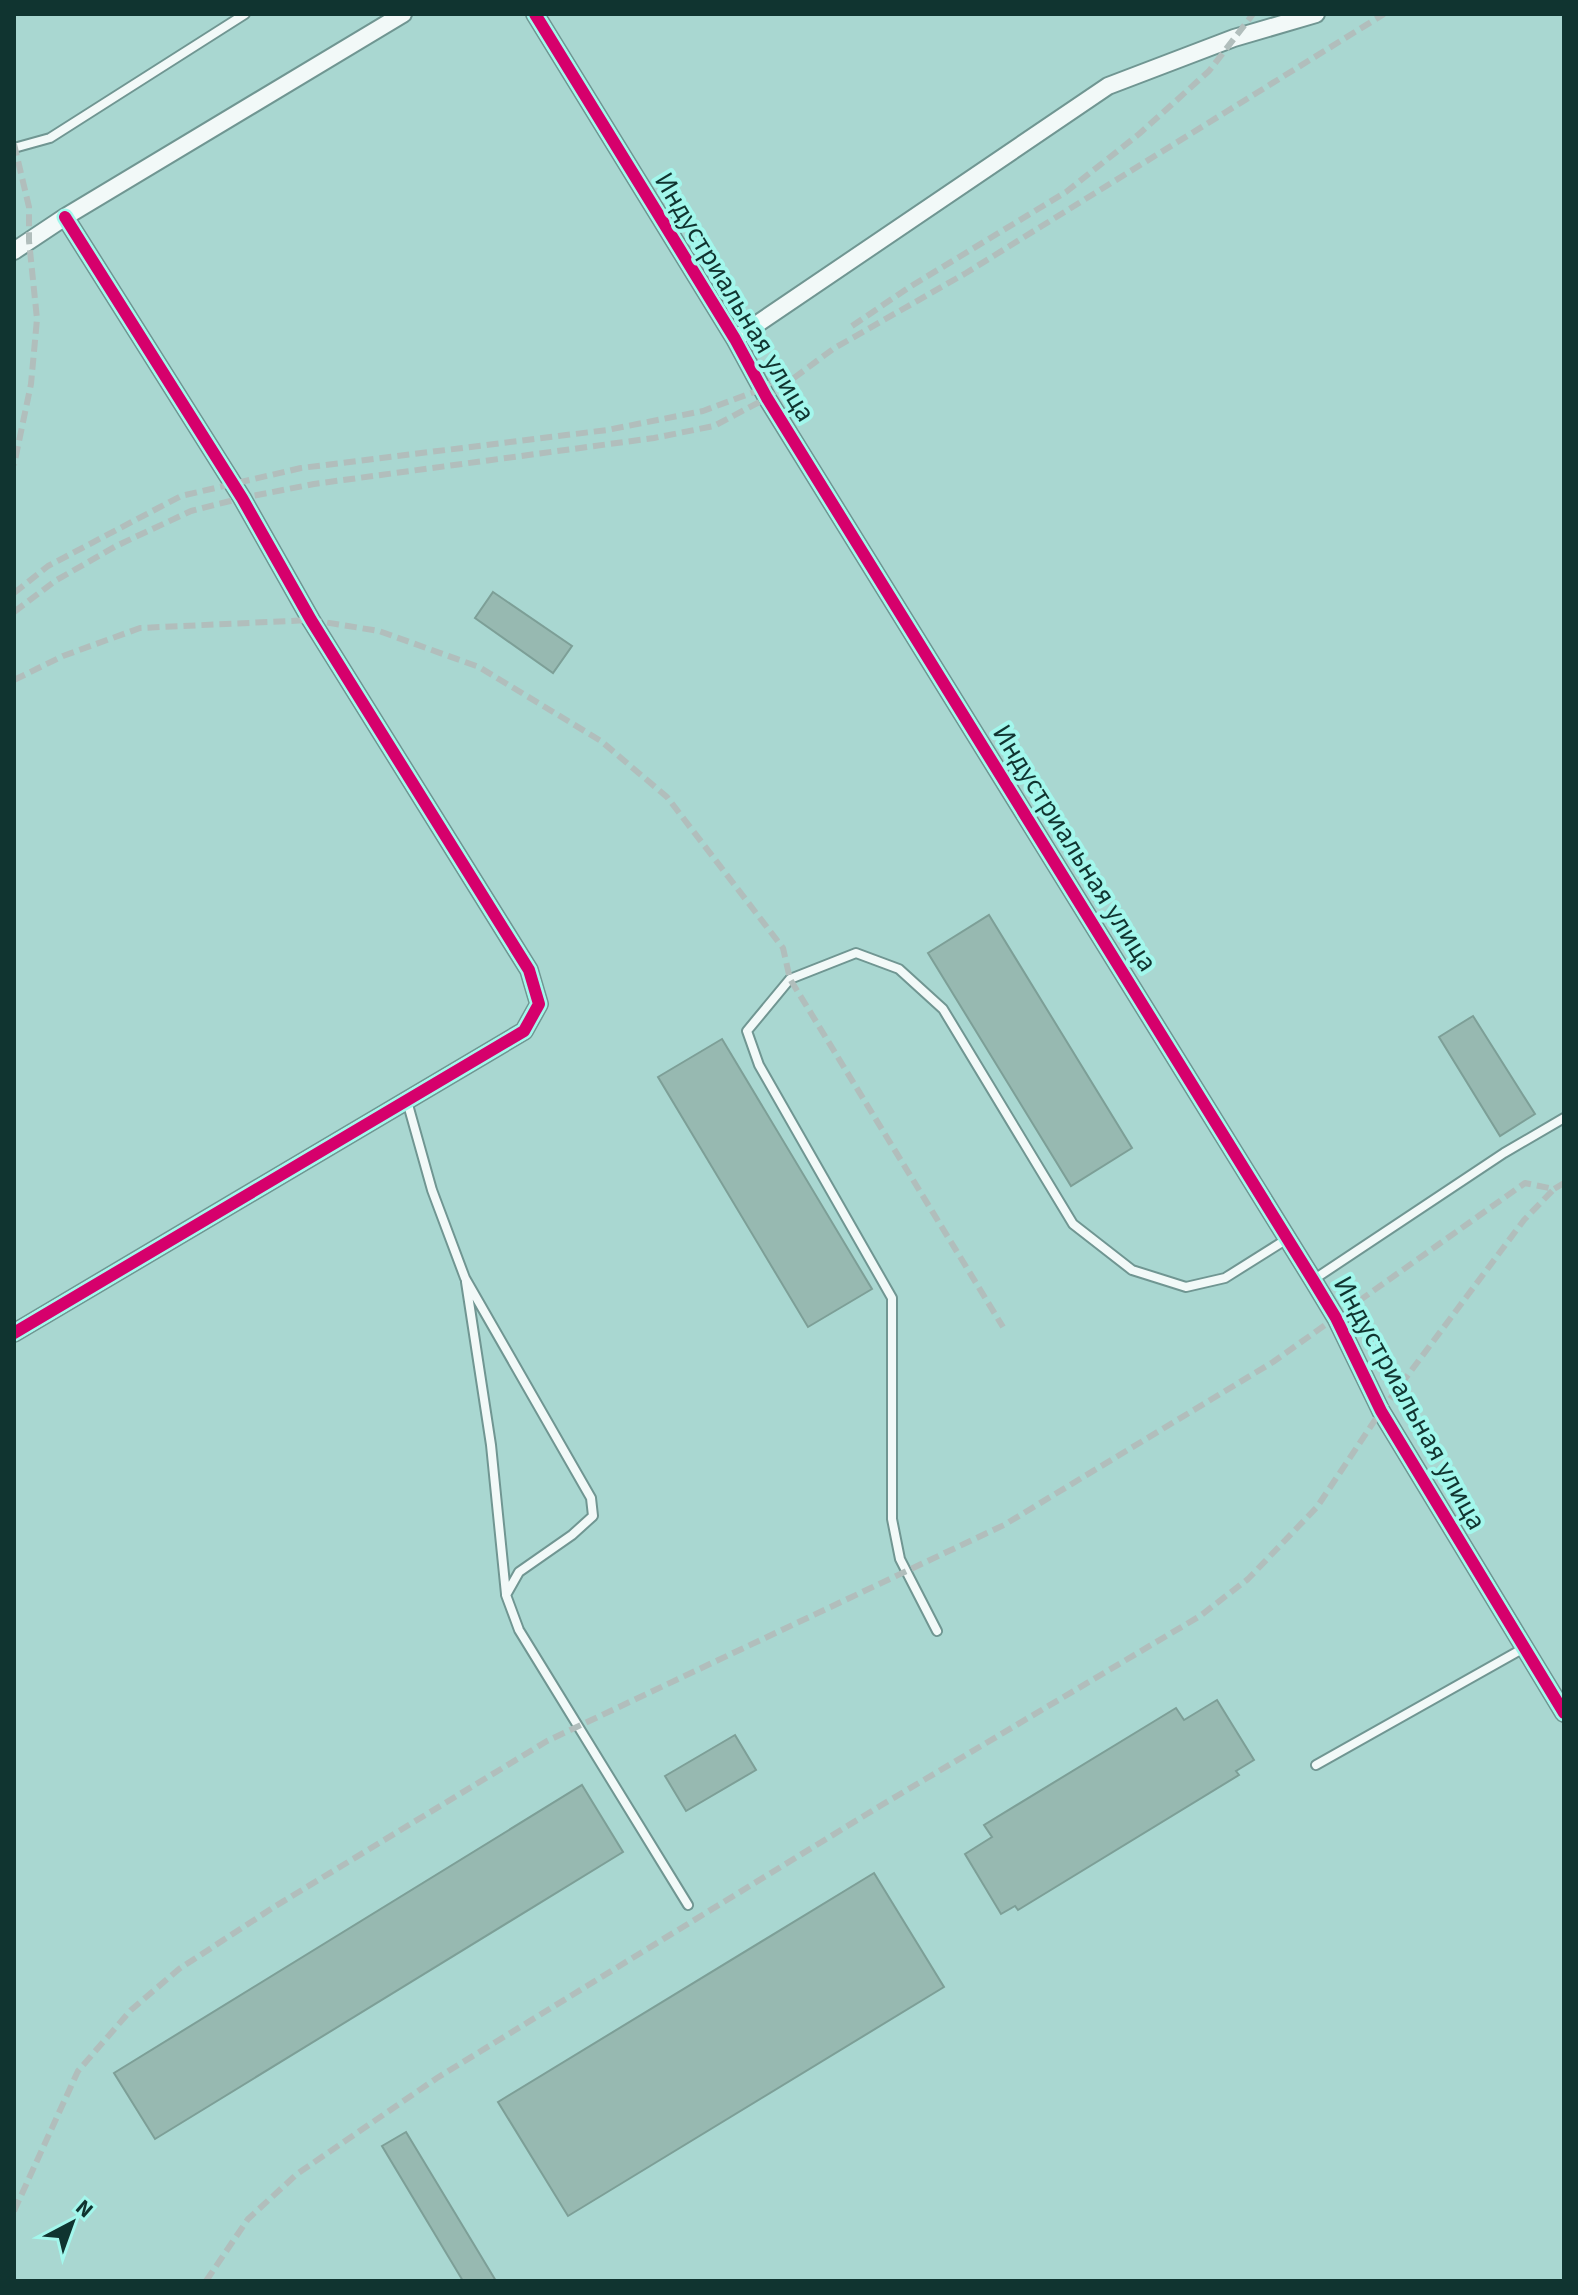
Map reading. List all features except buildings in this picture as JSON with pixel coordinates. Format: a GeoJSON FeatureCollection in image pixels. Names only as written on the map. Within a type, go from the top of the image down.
{"type":"FeatureCollection","features":[{"type":"Feature","properties":{"kind":"street"},"geometry":{"type":"LineString","coordinates":[[14,251],[65,217],[403,14]]}},
{"type":"Feature","properties":{"kind":"street","name":"Индустриальная улица"},"geometry":{"type":"LineString","coordinates":[[535,14],[735,339],[767,398],[1313,1280],[1336,1318],[1381,1411],[1564,1713]]}},
{"type":"Feature","properties":{"kind":"street"},"geometry":{"type":"LineString","coordinates":[[735,339],[1108,86],[1234,38],[1316,14]]}},
{"type":"Feature","properties":{"kind":"street"},"geometry":{"type":"LineString","coordinates":[[14,1333],[524,1031],[539,1004],[529,970],[311,620],[242,498],[65,217]]}},
{"type":"Feature","properties":{"kind":"lane"},"geometry":{"type":"LineString","coordinates":[[14,148],[50,138],[245,14]]}},
{"type":"Feature","properties":{"kind":"lane"},"geometry":{"type":"LineString","coordinates":[[937,1631],[900,1559],[892,1519],[892,1298],[759,1065],[747,1031],[774,995],[790,979],[856,953],[899,969],[943,1009],[1073,1224],[1132,1270],[1186,1287],[1225,1278],[1288,1239]]}},
{"type":"Feature","properties":{"kind":"lane"},"geometry":{"type":"LineString","coordinates":[[407,1100],[432,1190],[465,1278],[591,1498],[593,1516],[572,1535],[519,1572],[506,1595]]}},
{"type":"Feature","properties":{"kind":"lane"},"geometry":{"type":"LineString","coordinates":[[1313,1280],[1504,1153],[1564,1118]]}},
{"type":"Feature","properties":{"kind":"lane"},"geometry":{"type":"LineString","coordinates":[[465,1278],[491,1445],[506,1595],[519,1630],[534,1656],[688,1905]]}},
{"type":"Feature","properties":{"kind":"lane"},"geometry":{"type":"LineString","coordinates":[[1316,1765],[1524,1647]]}},
{"type":"Feature","properties":{"kind":"railway"},"geometry":{"type":"LineString","coordinates":[[852,326],[908,288],[1066,192],[1139,134],[1209,71],[1253,14]]}},
{"type":"Feature","properties":{"kind":"railway"},"geometry":{"type":"LineString","coordinates":[[14,612],[55,581],[116,546],[191,511],[314,484],[654,438],[714,426],[767,398],[833,349],[966,273],[1384,14]]}},
{"type":"Feature","properties":{"kind":"railway"},"geometry":{"type":"LineString","coordinates":[[14,144],[29,207],[29,241],[37,319],[31,384],[14,465]]}},
{"type":"Feature","properties":{"kind":"railway"},"geometry":{"type":"LineString","coordinates":[[14,593],[48,566],[181,496],[301,468],[607,430],[703,411],[762,389],[770,383]]}},
{"type":"Feature","properties":{"kind":"railway"},"geometry":{"type":"LineString","coordinates":[[14,680],[63,656],[140,628],[311,620],[379,631],[479,667],[601,741],[667,797],[783,948],[790,979],[1003,1327]]}},
{"type":"Feature","properties":{"kind":"railway"},"geometry":{"type":"LineString","coordinates":[[14,2211],[78,2071],[131,2010],[179,1969],[274,1907],[547,1741],[1004,1525],[1273,1362],[1525,1183],[1554,1189],[1564,1183]]}},
{"type":"Feature","properties":{"kind":"railway"},"geometry":{"type":"LineString","coordinates":[[206,2281],[248,2219],[297,2174],[437,2078],[880,1806],[1200,1616],[1248,1579],[1317,1507],[1381,1411],[1524,1220],[1554,1189]]}},
{"type":"Feature","properties":{"kind":"cycle path"},"geometry":{"type":"LineString","coordinates":[[535,14],[735,339],[767,398],[1313,1280],[1336,1318],[1381,1411],[1564,1713]]}},
{"type":"Feature","properties":{"kind":"cycle path"},"geometry":{"type":"LineString","coordinates":[[14,1333],[524,1031],[539,1004],[529,970],[311,620],[242,498],[65,217]]}}]}
